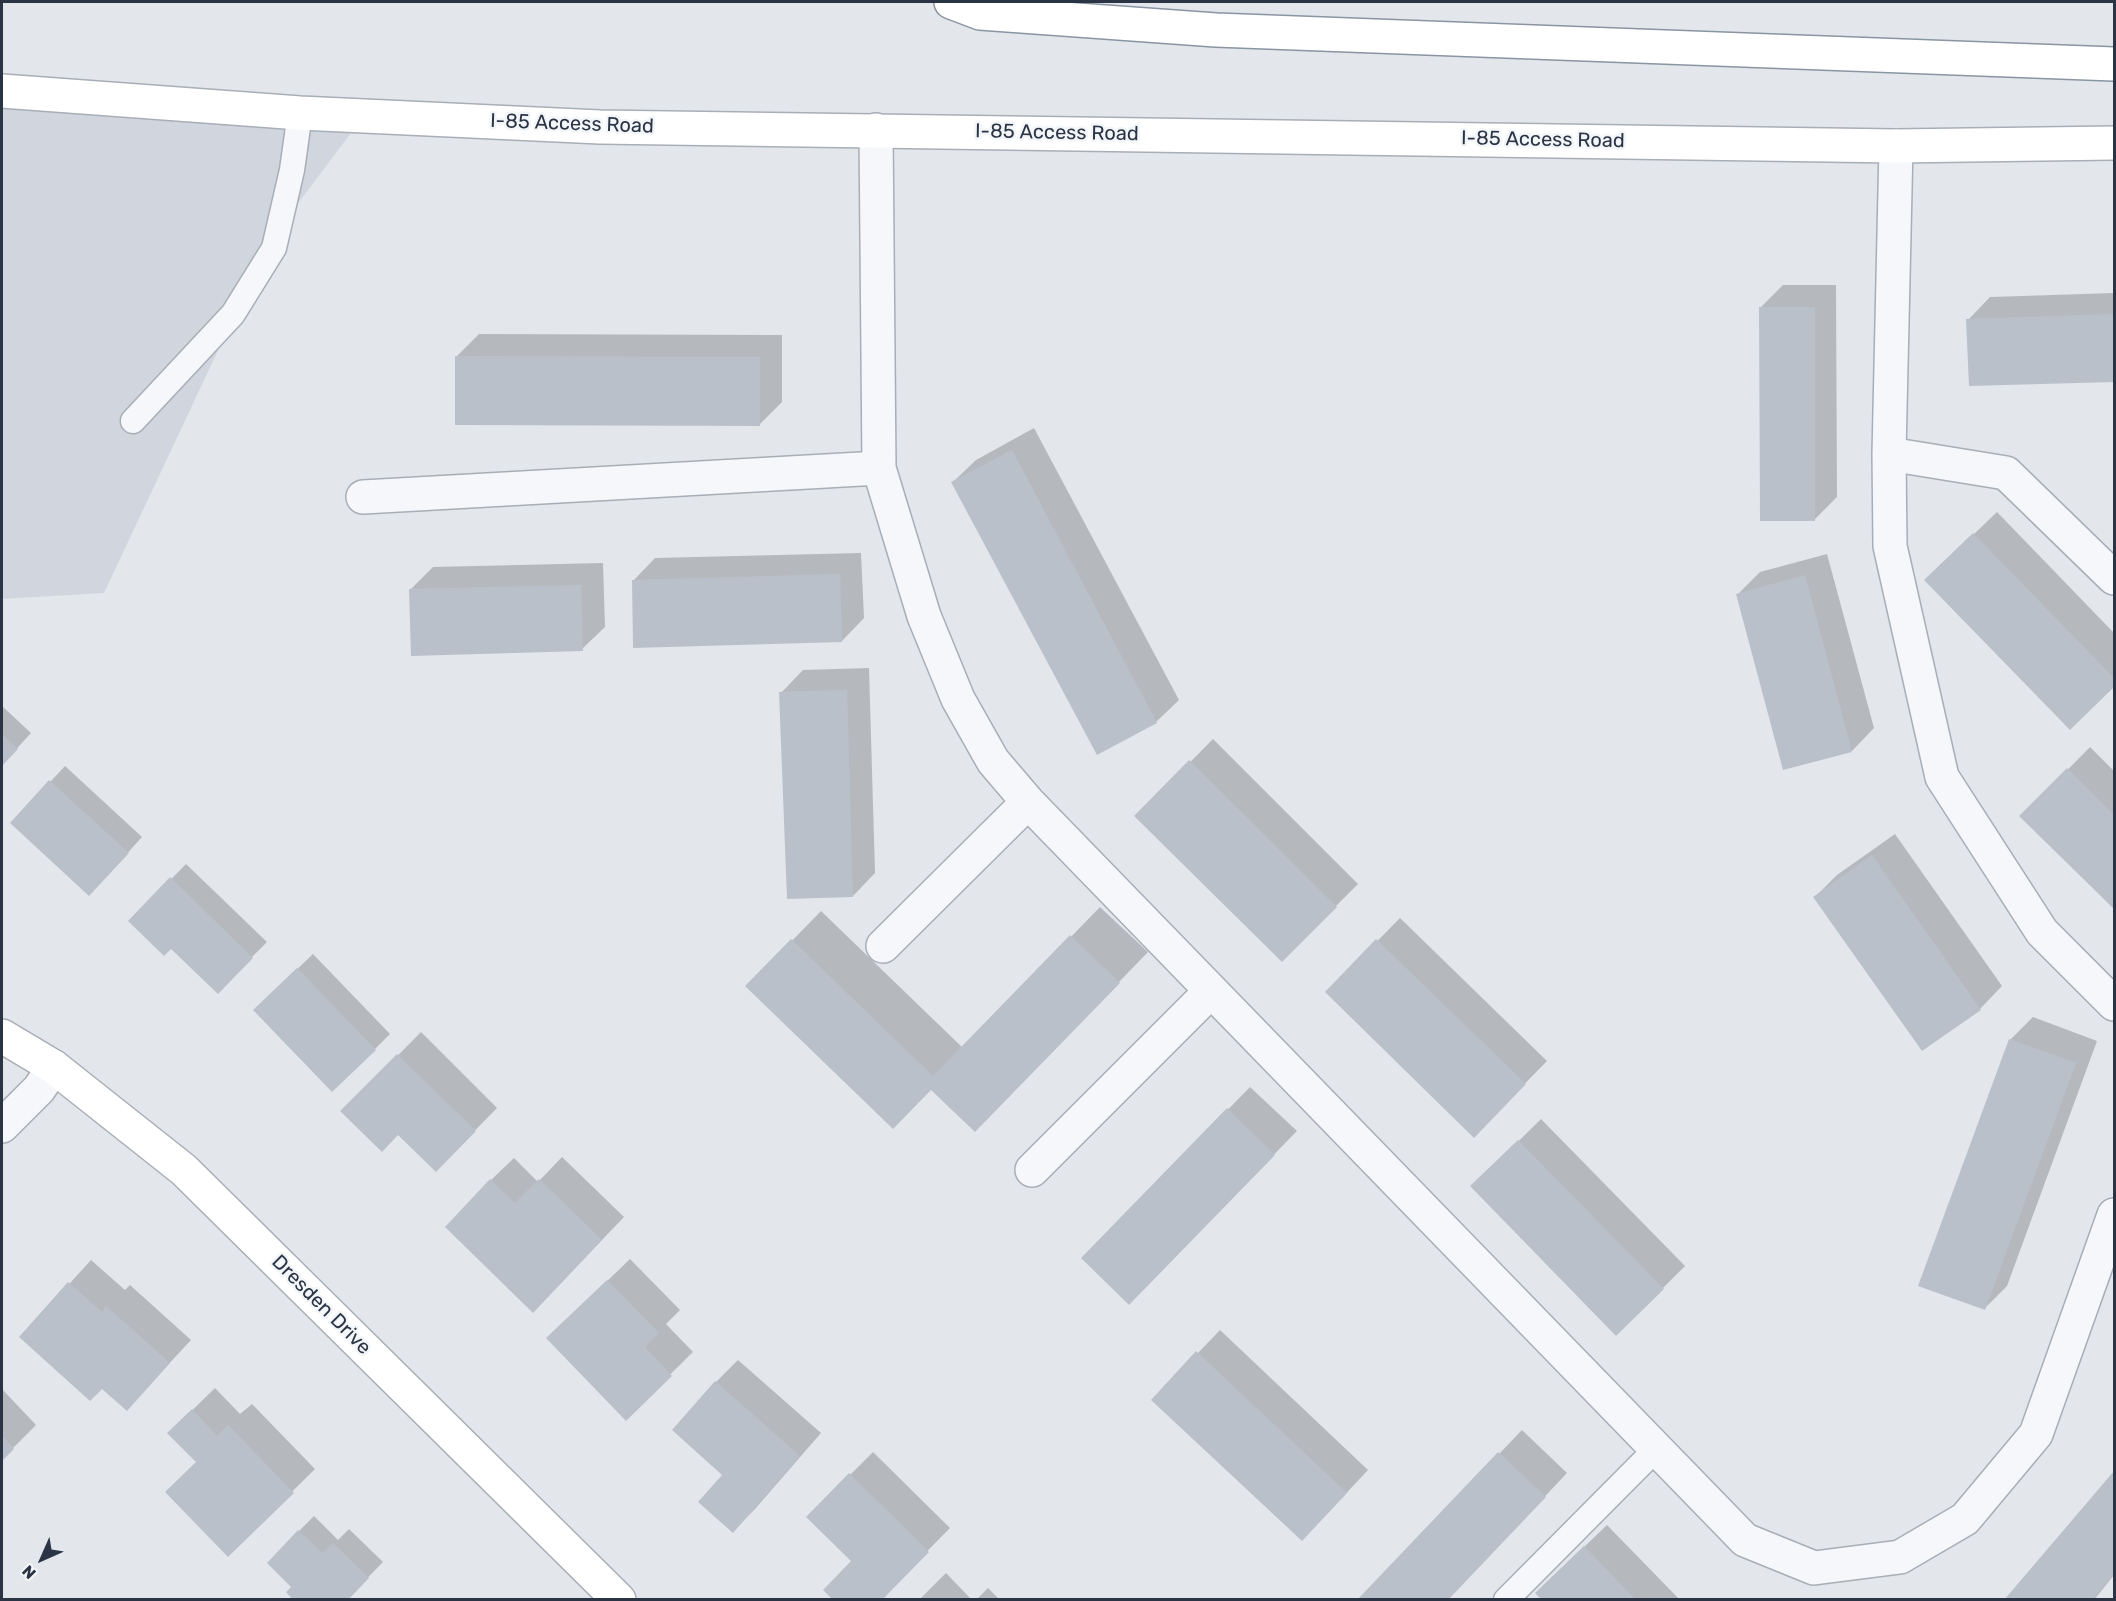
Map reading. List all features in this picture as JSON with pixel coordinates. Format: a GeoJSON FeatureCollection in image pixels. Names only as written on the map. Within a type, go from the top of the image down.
{"type":"FeatureCollection","features":[{"type":"Feature","properties":{"kind":"main road"},"geometry":{"type":"LineString","coordinates":[[951,2],[980,13],[1216,30],[2115,64]]}},
{"type":"Feature","properties":{"kind":"main road","name":"I-85 Access Road"},"geometry":{"type":"LineString","coordinates":[[2,91],[300,113],[600,127],[1896,146],[2115,143]]}},
{"type":"Feature","properties":{"kind":"main road","name":"Dresden Drive"},"geometry":{"type":"LineString","coordinates":[[2,1036],[54,1067],[184,1170],[619,1599]]}},
{"type":"Feature","properties":{"kind":"street"},"geometry":{"type":"LineString","coordinates":[[876,130],[879,468],[924,616],[958,699],[993,760],[1028,802],[1745,1540],[1814,1568],[1899,1557],[1965,1519],[2036,1434],[2115,1215]]}},
{"type":"Feature","properties":{"kind":"street"},"geometry":{"type":"LineString","coordinates":[[1896,146],[1889,454],[1890,546],[1942,777],[2042,932],[2115,1004]]}},
{"type":"Feature","properties":{"kind":"street"},"geometry":{"type":"LineString","coordinates":[[1889,454],[2006,473],[2115,578]]}},
{"type":"Feature","properties":{"kind":"street"},"geometry":{"type":"LineString","coordinates":[[363,497],[879,468]]}},
{"type":"Feature","properties":{"kind":"street"},"geometry":{"type":"LineString","coordinates":[[883,946],[1028,802]]}},
{"type":"Feature","properties":{"kind":"street"},"geometry":{"type":"LineString","coordinates":[[1032,1170],[1211,991]]}},
{"type":"Feature","properties":{"kind":"street"},"geometry":{"type":"LineString","coordinates":[[2,1126],[39,1089],[54,1067]]}},
{"type":"Feature","properties":{"kind":"lane"},"geometry":{"type":"LineString","coordinates":[[134,421],[232,314],[274,248],[292,170],[300,113]]}},
{"type":"Feature","properties":{"kind":"lane"},"geometry":{"type":"LineString","coordinates":[[1506,1599],[1656,1449]]}},
{"type":"Feature","properties":{"kind":"shaded area"},"geometry":{"type":"Polygon","coordinates":[[[2,92],[372,105],[269,242],[104,593],[2,599],[2,92]]]}},
{"type":"Feature","properties":{"kind":"building"},"geometry":{"type":"Polygon","coordinates":[[[1759,307],[1815,307],[1815,521],[1760,521],[1759,307]]]}},
{"type":"Feature","properties":{"kind":"building"},"geometry":{"type":"Polygon","coordinates":[[[2114,314],[2114,382],[1969,386],[1966,319],[2114,314]]]}},
{"type":"Feature","properties":{"kind":"building"},"geometry":{"type":"Polygon","coordinates":[[[455,356],[760,357],[760,426],[455,425],[455,356]]]}},
{"type":"Feature","properties":{"kind":"building"},"geometry":{"type":"Polygon","coordinates":[[[1012,450],[1157,723],[1097,755],[951,482],[1012,450]]]}},
{"type":"Feature","properties":{"kind":"building"},"geometry":{"type":"Polygon","coordinates":[[[1973,533],[2114,678],[2114,687],[2070,730],[1924,580],[1973,533]]]}},
{"type":"Feature","properties":{"kind":"building"},"geometry":{"type":"Polygon","coordinates":[[[840,574],[842,642],[633,648],[632,580],[840,574]]]}},
{"type":"Feature","properties":{"kind":"building"},"geometry":{"type":"Polygon","coordinates":[[[1805,575],[1852,752],[1783,770],[1736,594],[1805,575]]]}},
{"type":"Feature","properties":{"kind":"building"},"geometry":{"type":"Polygon","coordinates":[[[581,585],[583,651],[411,656],[409,589],[581,585]]]}},
{"type":"Feature","properties":{"kind":"building"},"geometry":{"type":"Polygon","coordinates":[[[847,690],[853,897],[787,899],[779,692],[847,690]]]}},
{"type":"Feature","properties":{"kind":"building"},"geometry":{"type":"Polygon","coordinates":[[[2,734],[18,749],[2,766],[2,734]]]}},
{"type":"Feature","properties":{"kind":"building"},"geometry":{"type":"Polygon","coordinates":[[[1189,760],[1337,907],[1282,962],[1134,816],[1189,760]]]}},
{"type":"Feature","properties":{"kind":"building"},"geometry":{"type":"Polygon","coordinates":[[[2067,768],[2114,815],[2114,909],[2019,816],[2067,768]]]}},
{"type":"Feature","properties":{"kind":"building"},"geometry":{"type":"Polygon","coordinates":[[[49,780],[129,853],[89,896],[10,823],[49,780]]]}},
{"type":"Feature","properties":{"kind":"building"},"geometry":{"type":"Polygon","coordinates":[[[1872,855],[1981,1010],[1922,1051],[1813,897],[1872,855]]]}},
{"type":"Feature","properties":{"kind":"building"},"geometry":{"type":"Polygon","coordinates":[[[170,877],[253,958],[218,994],[171,949],[164,956],[128,921],[170,877]]]}},
{"type":"Feature","properties":{"kind":"building"},"geometry":{"type":"Polygon","coordinates":[[[1070,935],[1120,983],[975,1132],[931,1090],[893,1129],[745,986],[791,939],[933,1076],[1070,935]]]}},
{"type":"Feature","properties":{"kind":"building"},"geometry":{"type":"Polygon","coordinates":[[[1376,939],[1526,1084],[1474,1138],[1325,992],[1376,939]]]}},
{"type":"Feature","properties":{"kind":"building"},"geometry":{"type":"Polygon","coordinates":[[[297,968],[376,1050],[332,1092],[253,1010],[297,968]]]}},
{"type":"Feature","properties":{"kind":"building"},"geometry":{"type":"Polygon","coordinates":[[[2009,1039],[2076,1063],[1985,1310],[1918,1286],[2009,1039]]]}},
{"type":"Feature","properties":{"kind":"building"},"geometry":{"type":"Polygon","coordinates":[[[397,1054],[476,1131],[436,1172],[398,1135],[382,1152],[340,1111],[397,1054]]]}},
{"type":"Feature","properties":{"kind":"building"},"geometry":{"type":"Polygon","coordinates":[[[1227,1108],[1275,1155],[1129,1305],[1081,1258],[1227,1108]]]}},
{"type":"Feature","properties":{"kind":"building"},"geometry":{"type":"Polygon","coordinates":[[[1518,1140],[1664,1289],[1616,1336],[1470,1186],[1518,1140]]]}},
{"type":"Feature","properties":{"kind":"building"},"geometry":{"type":"Polygon","coordinates":[[[490,1179],[515,1203],[539,1179],[602,1240],[533,1313],[445,1227],[490,1179]]]}},
{"type":"Feature","properties":{"kind":"building"},"geometry":{"type":"Polygon","coordinates":[[[607,1280],[659,1333],[645,1347],[672,1376],[626,1421],[546,1338],[607,1280]]]}},
{"type":"Feature","properties":{"kind":"building"},"geometry":{"type":"Polygon","coordinates":[[[68,1282],[102,1312],[106,1306],[170,1363],[127,1411],[102,1389],[90,1401],[19,1337],[68,1282]]]}},
{"type":"Feature","properties":{"kind":"building"},"geometry":{"type":"Polygon","coordinates":[[[1196,1351],[1347,1493],[1302,1541],[1151,1400],[1196,1351]]]}},
{"type":"Feature","properties":{"kind":"building"},"geometry":{"type":"Polygon","coordinates":[[[715,1381],[800,1456],[733,1533],[698,1502],[722,1475],[672,1430],[715,1381]]]}},
{"type":"Feature","properties":{"kind":"building"},"geometry":{"type":"Polygon","coordinates":[[[192,1409],[217,1436],[228,1425],[294,1493],[228,1557],[165,1492],[196,1462],[167,1433],[192,1409]]]}},
{"type":"Feature","properties":{"kind":"building"},"geometry":{"type":"Polygon","coordinates":[[[2,1435],[14,1449],[2,1461],[2,1435]]]}},
{"type":"Feature","properties":{"kind":"building"},"geometry":{"type":"Polygon","coordinates":[[[1498,1452],[1546,1497],[1448,1600],[1357,1600],[1498,1452]]]}},
{"type":"Feature","properties":{"kind":"building"},"geometry":{"type":"Polygon","coordinates":[[[2114,1471],[2114,1574],[2092,1600],[2004,1600],[2114,1471]]]}},
{"type":"Feature","properties":{"kind":"building"},"geometry":{"type":"Polygon","coordinates":[[[849,1473],[929,1552],[882,1600],[833,1600],[823,1590],[851,1561],[806,1517],[849,1473]]]}},
{"type":"Feature","properties":{"kind":"building"},"geometry":{"type":"Polygon","coordinates":[[[298,1530],[322,1553],[333,1543],[369,1578],[348,1600],[293,1600],[286,1592],[291,1587],[267,1563],[298,1530]]]}},
{"type":"Feature","properties":{"kind":"building"},"geometry":{"type":"Polygon","coordinates":[[[1584,1546],[1636,1600],[1542,1600],[1535,1593],[1584,1546]]]}}]}
